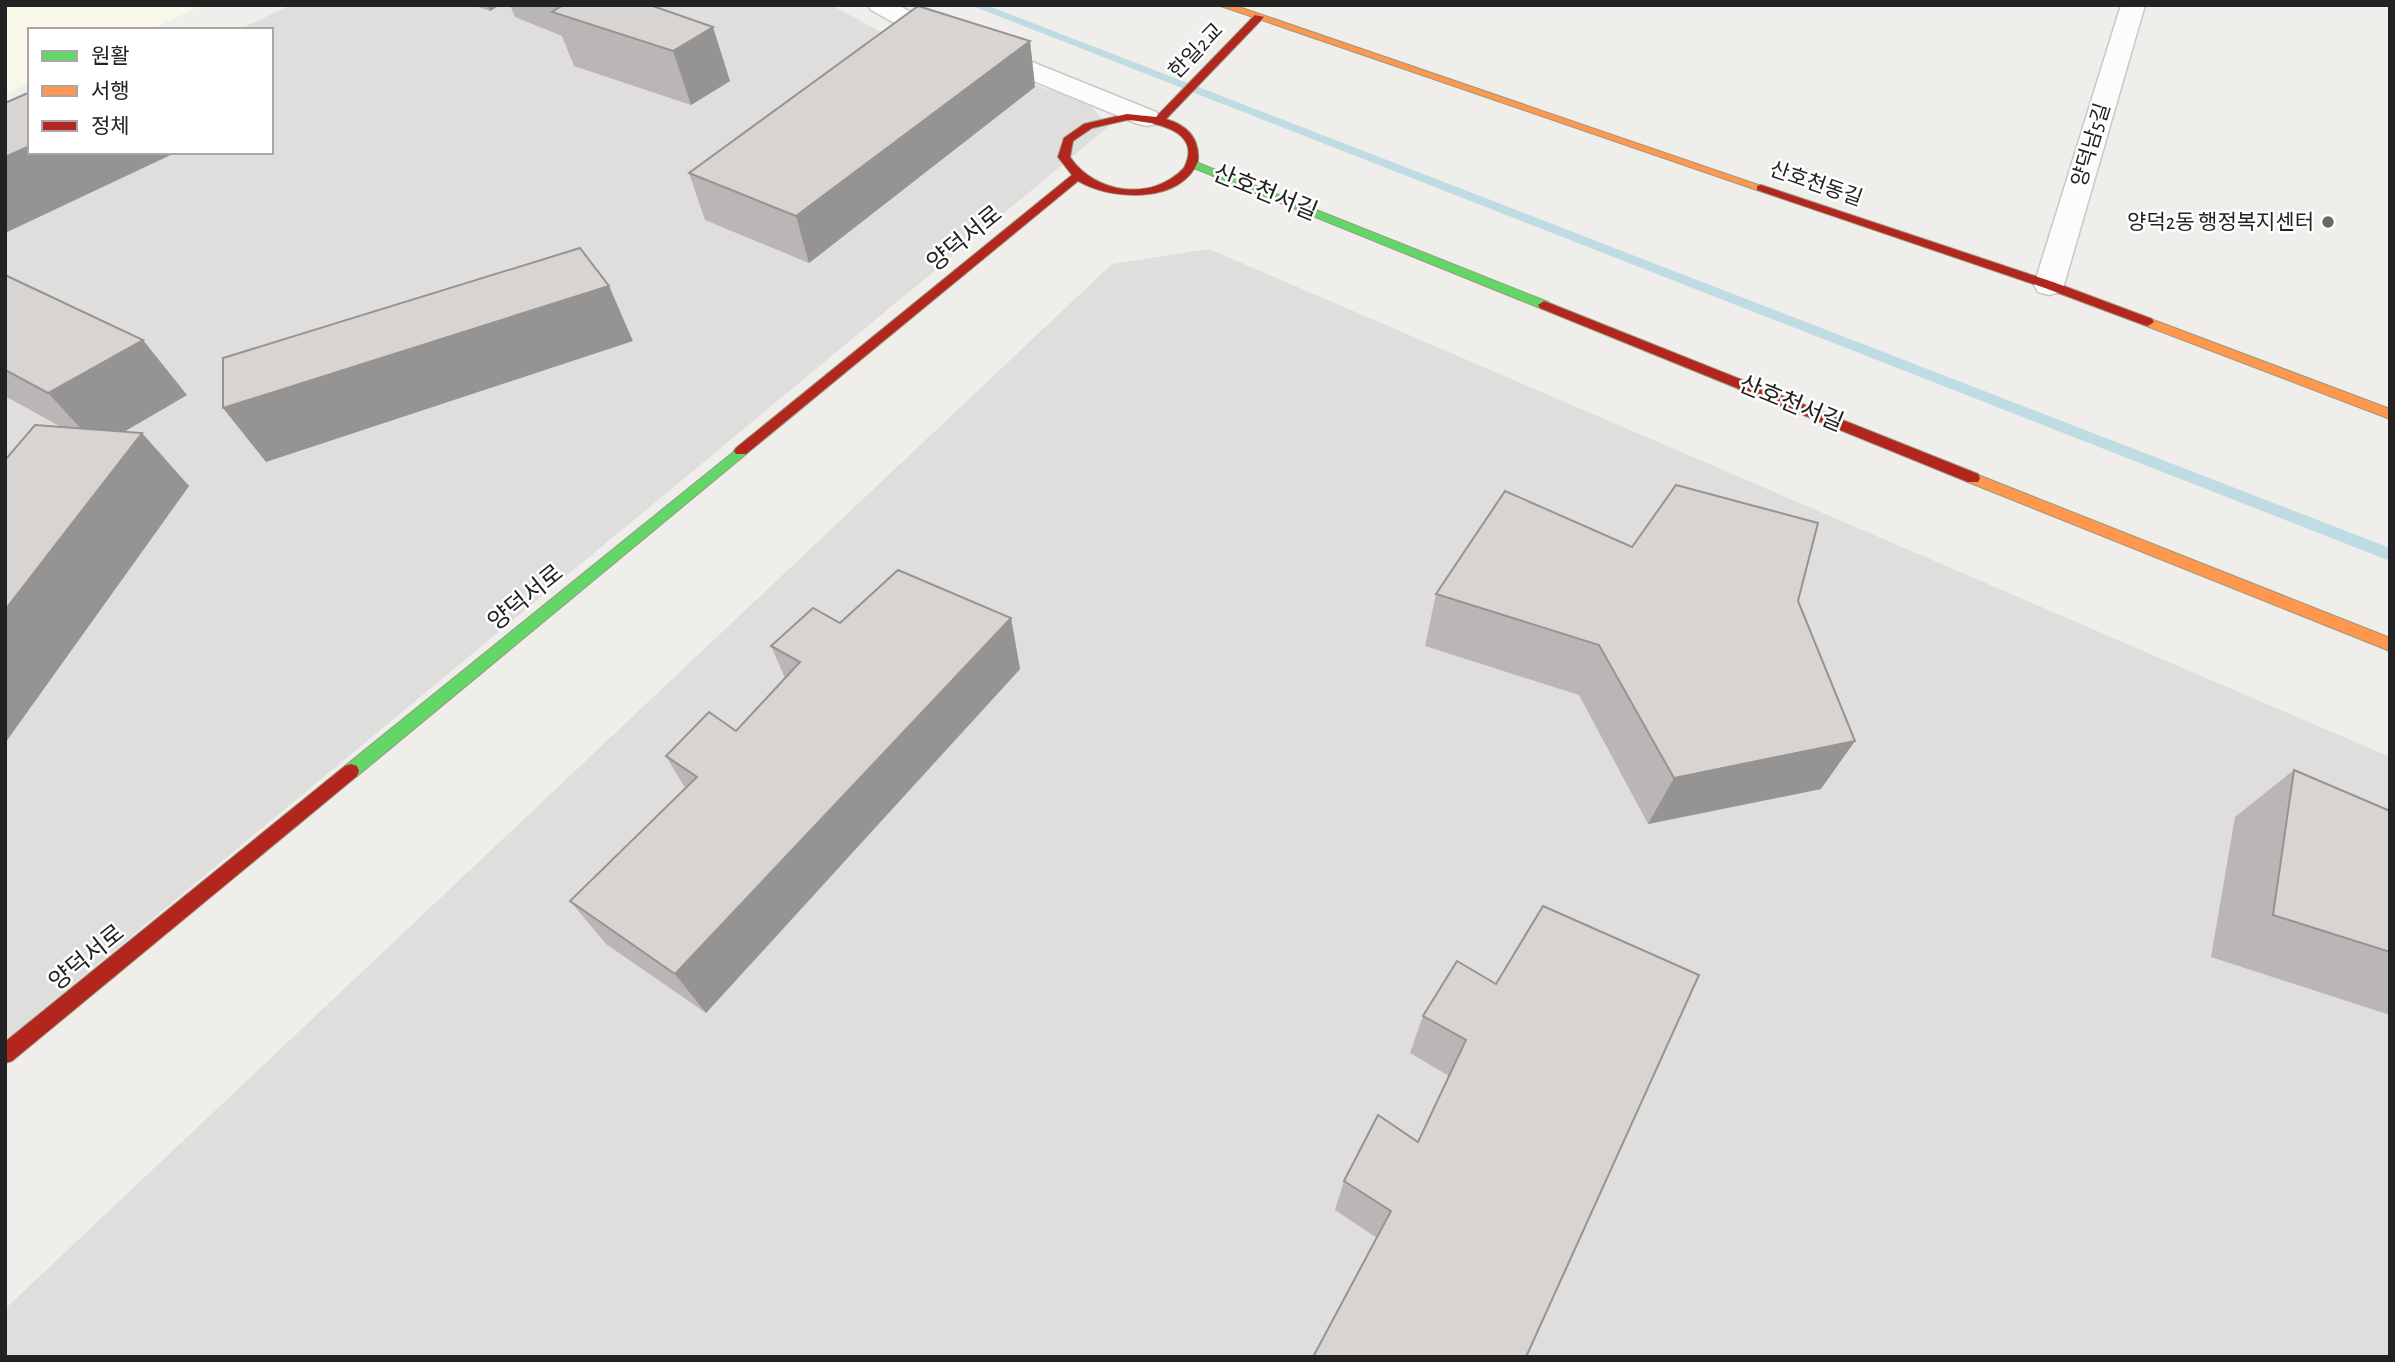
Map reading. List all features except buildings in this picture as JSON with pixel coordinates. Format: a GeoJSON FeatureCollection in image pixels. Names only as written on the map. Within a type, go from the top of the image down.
{"type":"FeatureCollection","features":[{"type":"Feature","properties":{"kind":"street"},"geometry":{"type":"LineString","coordinates":[[880,5],[907,20],[1181,130],[1191,140],[1195,152],[1193,164],[1184,175],[1170,184],[1130,193],[1109,191],[1075,178],[1066,167],[1063,156],[1066,144],[1076,134],[1090,125],[1108,120],[1153,119]]}},
{"type":"Feature","properties":{"kind":"street","name":"산호천동길"},"geometry":{"type":"LineString","coordinates":[[1223,5],[1254,22],[2049,285],[2390,414]]}},
{"type":"Feature","properties":{"kind":"street","name":"양덕남5길"},"geometry":{"type":"LineString","coordinates":[[2049,285],[2133,5]]}},
{"type":"Feature","properties":{"kind":"street","name":"한일2교"},"geometry":{"type":"LineString","coordinates":[[1153,119],[1172,106],[1254,22]]}},
{"type":"Feature","properties":{"kind":"street","name":"산호천서길"},"geometry":{"type":"LineString","coordinates":[[1193,164],[2390,645]]}},
{"type":"Feature","properties":{"kind":"street","name":"양덕서로"},"geometry":{"type":"LineString","coordinates":[[5,1054],[1075,178]]}},
{"type":"Feature","properties":{"kind":"shaded area"},"geometry":{"type":"Polygon","coordinates":[[[5,5],[203,5],[153,28],[28,28],[28,84],[5,94],[5,5]]]}},
{"type":"Feature","properties":{"kind":"shaded area"},"geometry":{"type":"Polygon","coordinates":[[[291,5],[831,5],[881,32],[1090,104],[1108,127],[5,1041],[5,138],[28,151],[28,154],[273,154],[273,28],[242,28],[291,5]]]}},
{"type":"Feature","properties":{"kind":"shaded area"},"geometry":{"type":"Polygon","coordinates":[[[1209,249],[2390,757],[2390,1357],[5,1357],[5,1309],[1112,264],[1209,249]]]}},
{"type":"Feature","properties":{"kind":"waterway"},"geometry":{"type":"LineString","coordinates":[[975,5],[2390,555]]}},
{"type":"Feature","properties":{"kind":"traffic: fast"},"geometry":{"type":"LineString","coordinates":[[1193,164],[1544,305]]}},
{"type":"Feature","properties":{"kind":"traffic: fast"},"geometry":{"type":"LineString","coordinates":[[351,771],[741,451]]}},
{"type":"Feature","properties":{"kind":"traffic: slow"},"geometry":{"type":"LineString","coordinates":[[1223,5],[1761,188]]}},
{"type":"Feature","properties":{"kind":"traffic: slow"},"geometry":{"type":"LineString","coordinates":[[2148,322],[2390,414]]}},
{"type":"Feature","properties":{"kind":"traffic: slow"},"geometry":{"type":"LineString","coordinates":[[1973,478],[2390,645]]}},
{"type":"Feature","properties":{"kind":"traffic: jam"},"geometry":{"type":"LineString","coordinates":[[1158,121],[1259,17]]}},
{"type":"Feature","properties":{"kind":"traffic: jam"},"geometry":{"type":"LineString","coordinates":[[1127,117],[1168,123],[1185,133],[1193,150],[1193,161],[1185,173],[1172,182],[1147,190],[1119,193],[1094,186],[1072,169],[1064,157],[1068,140],[1088,126],[1127,117]]}},
{"type":"Feature","properties":{"kind":"traffic: jam"},"geometry":{"type":"LineString","coordinates":[[741,451],[1075,178]]}},
{"type":"Feature","properties":{"kind":"traffic: jam"},"geometry":{"type":"LineString","coordinates":[[1761,188],[2049,285],[2148,322]]}},
{"type":"Feature","properties":{"kind":"traffic: jam"},"geometry":{"type":"LineString","coordinates":[[1544,305],[1973,478]]}},
{"type":"Feature","properties":{"kind":"traffic: jam"},"geometry":{"type":"LineString","coordinates":[[5,1054],[351,771]]}},
{"type":"Feature","properties":{"kind":"place","name":"양덕2동 행정복지센터"},"geometry":{"type":"Point","coordinates":[2328,222]}}]}
